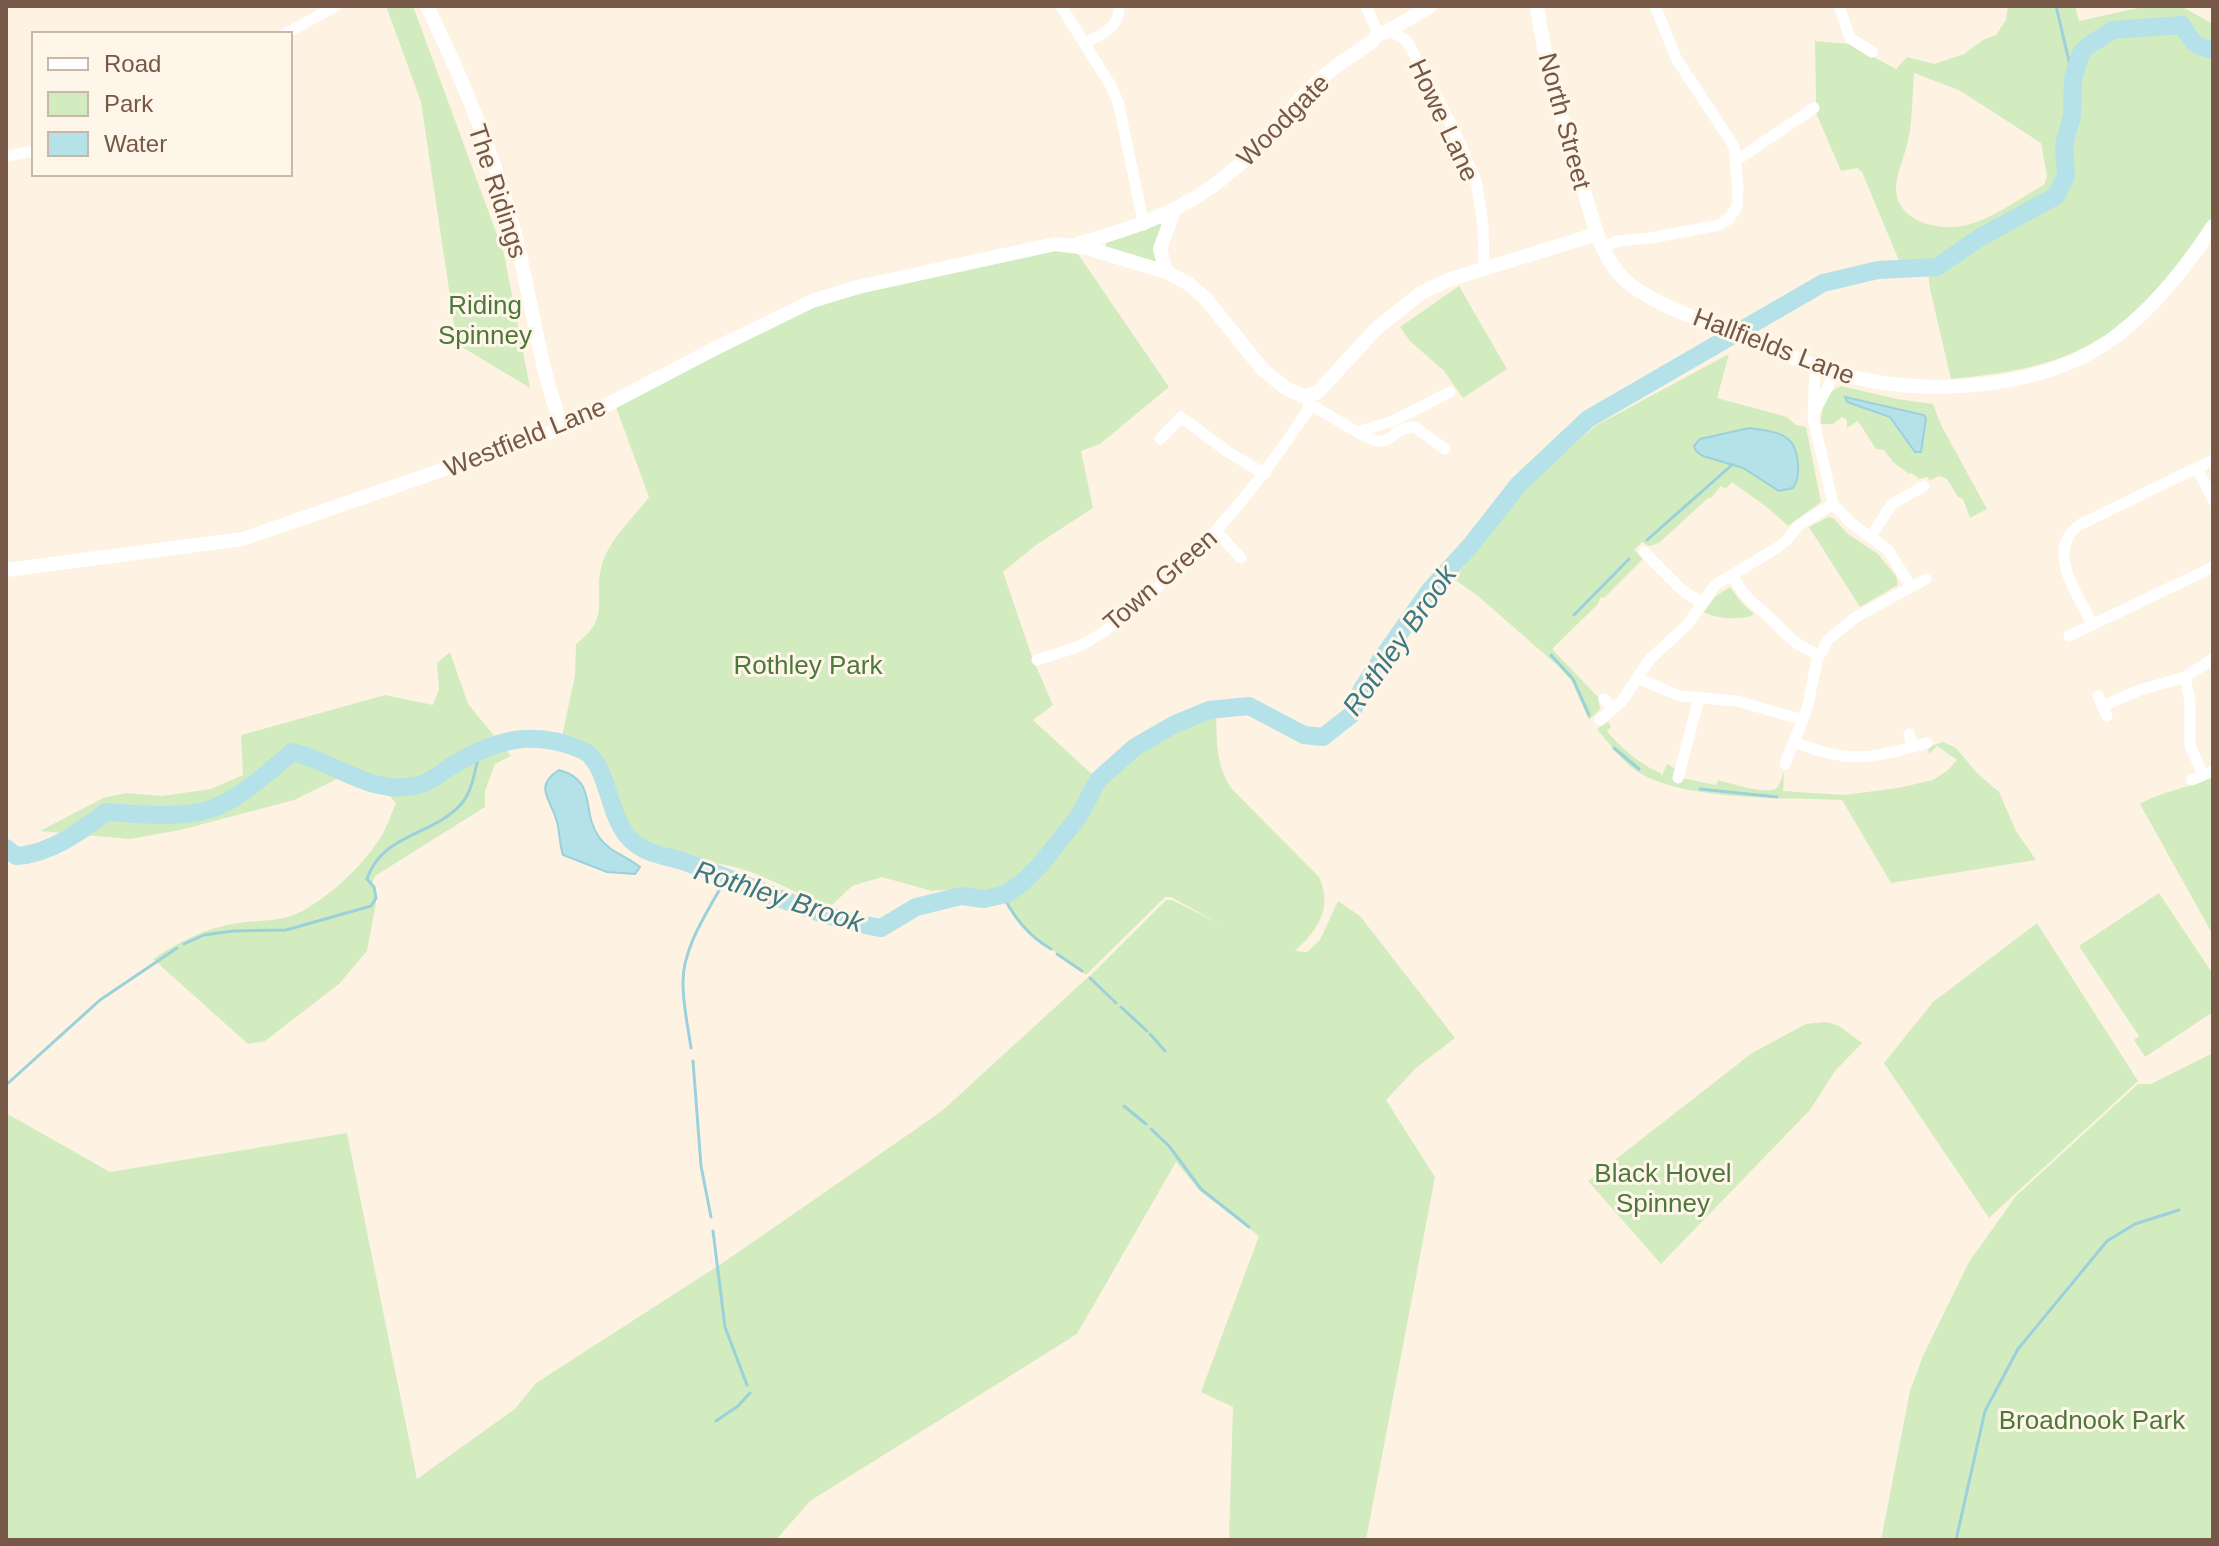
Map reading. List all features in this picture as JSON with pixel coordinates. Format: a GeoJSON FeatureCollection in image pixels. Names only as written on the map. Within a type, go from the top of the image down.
{"type":"FeatureCollection","features":[{"type":"Feature","properties":{"kind":"street"},"geometry":{"type":"LineString","coordinates":[[289,32],[336,6]]}},
{"type":"Feature","properties":{"kind":"street","name":"The Ridings"},"geometry":{"type":"LineString","coordinates":[[427,6],[461,76],[513,225],[563,428]]}},
{"type":"Feature","properties":{"kind":"street"},"geometry":{"type":"LineString","coordinates":[[1061,6],[1118,102],[1144,225]]}},
{"type":"Feature","properties":{"kind":"street"},"geometry":{"type":"LineString","coordinates":[[1085,43],[1116,24],[1119,6]]}},
{"type":"Feature","properties":{"kind":"street","name":"Howe Lane"},"geometry":{"type":"LineString","coordinates":[[1366,6],[1384,32],[1407,41],[1471,168],[1482,216],[1484,270]]}},
{"type":"Feature","properties":{"kind":"street","name":"Woodgate"},"geometry":{"type":"LineString","coordinates":[[1075,244],[1144,225],[1174,211],[1234,170],[1266,140],[1312,86],[1384,32],[1431,6]]}},
{"type":"Feature","properties":{"kind":"street","name":"North Street"},"geometry":{"type":"LineString","coordinates":[[1537,6],[1557,102],[1599,240]]}},
{"type":"Feature","properties":{"kind":"street"},"geometry":{"type":"LineString","coordinates":[[1310,400],[1377,328],[1414,297],[1448,280],[1599,240],[1650,238],[1726,221],[1738,200],[1737,160],[1731,139],[1677,60],[1655,6]]}},
{"type":"Feature","properties":{"kind":"street"},"geometry":{"type":"LineString","coordinates":[[1839,6],[1850,38],[1872,52]]}},
{"type":"Feature","properties":{"kind":"street"},"geometry":{"type":"LineString","coordinates":[[1737,160],[1814,108]]}},
{"type":"Feature","properties":{"kind":"street"},"geometry":{"type":"LineString","coordinates":[[6,156],[32,151]]}},
{"type":"Feature","properties":{"kind":"street"},"geometry":{"type":"LineString","coordinates":[[1166,272],[1160,249],[1174,211]]}},
{"type":"Feature","properties":{"kind":"street","name":"Hallfields Lane"},"geometry":{"type":"LineString","coordinates":[[1599,240],[1610,262],[1629,284],[1713,325],[1835,373],[1884,384],[1925,387],[2002,380],[2066,364],[2111,339],[2146,309],[2177,276],[2213,226]]}},
{"type":"Feature","properties":{"kind":"street","name":"Westfield Lane"},"geometry":{"type":"LineString","coordinates":[[6,570],[243,539],[563,428],[812,301],[858,287],[977,260],[1055,244],[1075,244]]}},
{"type":"Feature","properties":{"kind":"street"},"geometry":{"type":"LineString","coordinates":[[1075,244],[1166,272],[1189,284],[1206,299],[1270,377],[1357,432],[1382,442],[1405,428],[1415,427],[1442,444]]}},
{"type":"Feature","properties":{"kind":"street"},"geometry":{"type":"LineString","coordinates":[[1815,366],[1813,416],[1833,504],[1852,524],[1893,555],[1911,587]]}},
{"type":"Feature","properties":{"kind":"street"},"geometry":{"type":"LineString","coordinates":[[1813,416],[1835,373]]}},
{"type":"Feature","properties":{"kind":"street"},"geometry":{"type":"LineString","coordinates":[[1357,432],[1393,421],[1450,392]]}},
{"type":"Feature","properties":{"kind":"street","name":"Town Green"},"geometry":{"type":"LineString","coordinates":[[1037,660],[1088,642],[1130,611],[1217,532],[1265,474],[1310,400]]}},
{"type":"Feature","properties":{"kind":"street"},"geometry":{"type":"LineString","coordinates":[[1160,439],[1181,417],[1228,452],[1265,474]]}},
{"type":"Feature","properties":{"kind":"street"},"geometry":{"type":"LineString","coordinates":[[2092,624],[2064,563],[2064,548],[2070,534],[2081,524],[2213,460]]}},
{"type":"Feature","properties":{"kind":"street"},"geometry":{"type":"LineString","coordinates":[[2197,468],[2213,500]]}},
{"type":"Feature","properties":{"kind":"street"},"geometry":{"type":"LineString","coordinates":[[1871,536],[1889,507],[1916,486]]}},
{"type":"Feature","properties":{"kind":"street"},"geometry":{"type":"LineString","coordinates":[[1600,720],[1629,692],[1650,659],[1687,625],[1715,585],[1782,544],[1799,525],[1833,504]]}},
{"type":"Feature","properties":{"kind":"street"},"geometry":{"type":"LineString","coordinates":[[1217,532],[1241,558]]}},
{"type":"Feature","properties":{"kind":"street"},"geometry":{"type":"LineString","coordinates":[[1651,553],[1683,591],[1702,603]]}},
{"type":"Feature","properties":{"kind":"street"},"geometry":{"type":"LineString","coordinates":[[2069,636],[2213,567]]}},
{"type":"Feature","properties":{"kind":"street"},"geometry":{"type":"LineString","coordinates":[[1732,575],[1745,597],[1770,618],[1784,635],[1819,655]]}},
{"type":"Feature","properties":{"kind":"street"},"geometry":{"type":"LineString","coordinates":[[1785,764],[1803,720],[1819,655],[1828,640],[1839,628],[1926,579]]}},
{"type":"Feature","properties":{"kind":"street"},"geometry":{"type":"LineString","coordinates":[[2103,706],[2140,690],[2185,677],[2213,659]]}},
{"type":"Feature","properties":{"kind":"street"},"geometry":{"type":"LineString","coordinates":[[2185,677],[2190,702],[2189,742],[2203,775]]}},
{"type":"Feature","properties":{"kind":"street"},"geometry":{"type":"LineString","coordinates":[[1637,678],[1672,693],[1737,701],[1803,720]]}},
{"type":"Feature","properties":{"kind":"street"},"geometry":{"type":"LineString","coordinates":[[1678,778],[1675,764],[1699,698]]}},
{"type":"Feature","properties":{"kind":"street"},"geometry":{"type":"LineString","coordinates":[[1604,699],[1613,709]]}},
{"type":"Feature","properties":{"kind":"street"},"geometry":{"type":"LineString","coordinates":[[1909,734],[1913,747]]}},
{"type":"Feature","properties":{"kind":"street"},"geometry":{"type":"LineString","coordinates":[[1795,742],[1835,756],[1861,757],[1884,756],[1927,743]]}},
{"type":"Feature","properties":{"kind":"green space","name":"Riding Spinney"},"geometry":{"type":"Polygon","coordinates":[[[386,6],[413,6],[504,254],[530,388],[457,344],[421,102],[386,6]]]}},
{"type":"Feature","properties":{"kind":"green space"},"geometry":{"type":"Polygon","coordinates":[[[2008,6],[2075,6],[2079,21],[2147,6],[2181,6],[2213,24],[2213,212],[2199,238],[2154,293],[2105,335],[2080,350],[2053,360],[1951,379],[1930,289],[1927,262],[1900,263],[1862,172],[1857,168],[1841,171],[1816,113],[1813,105],[1816,102],[1815,41],[1849,44],[1896,69],[1907,57],[1934,64],[1964,54],[1996,35],[2006,20],[2008,6]],[[1914,73],[1910,133],[1897,176],[1898,200],[1903,209],[1921,222],[1945,227],[1967,225],[1987,218],[2044,185],[2047,176],[2041,143],[1959,90],[1914,73]]]}},
{"type":"Feature","properties":{"kind":"green space"},"geometry":{"type":"Polygon","coordinates":[[[1159,223],[1162,225],[1158,264],[1106,248],[1106,241],[1159,223]]]}},
{"type":"Feature","properties":{"kind":"green space","name":"Rothley Park"},"geometry":{"type":"Polygon","coordinates":[[[1045,251],[1076,251],[1169,387],[1100,444],[1081,451],[1093,508],[1036,545],[1003,572],[1032,657],[1053,705],[1033,720],[1097,779],[1169,726],[1201,712],[1216,710],[1219,760],[1231,788],[1319,877],[1323,888],[1321,918],[1295,951],[1307,952],[1320,940],[1338,901],[1360,916],[1455,1038],[1416,1068],[1386,1100],[1435,1177],[1366,1540],[1229,1540],[1233,1407],[1201,1392],[1259,1236],[1200,1191],[1176,1162],[1077,1334],[810,1501],[776,1540],[6,1540],[6,1113],[110,1172],[347,1133],[417,1479],[515,1409],[536,1383],[724,1262],[942,1111],[1097,969],[1166,900],[1172,900],[1220,924],[1171,897],[1165,897],[1086,975],[1030,933],[997,890],[978,894],[959,889],[932,891],[882,877],[852,886],[830,907],[745,870],[672,854],[646,843],[624,820],[610,779],[597,755],[562,736],[575,676],[576,644],[587,634],[598,616],[600,576],[605,555],[649,497],[616,407],[723,349],[826,301],[1045,251]]]}},
{"type":"Feature","properties":{"kind":"green space"},"geometry":{"type":"Polygon","coordinates":[[[1459,286],[1507,369],[1463,398],[1444,371],[1410,341],[1400,327],[1459,286]]]}},
{"type":"Feature","properties":{"kind":"green space"},"geometry":{"type":"Polygon","coordinates":[[[1729,354],[1717,398],[1787,417],[1796,425],[1806,427],[1821,502],[1788,526],[1732,482],[1726,489],[1721,486],[1659,543],[1649,546],[1642,542],[1634,550],[1643,559],[1604,598],[1601,597],[1598,604],[1552,649],[1598,697],[1600,709],[1589,720],[1571,680],[1558,666],[1454,579],[1525,488],[1595,426],[1729,354]]]}},
{"type":"Feature","properties":{"kind":"green space"},"geometry":{"type":"Polygon","coordinates":[[[1841,386],[1933,404],[1941,425],[1987,509],[1970,518],[1963,499],[1958,497],[1947,479],[1939,476],[1930,480],[1927,477],[1919,479],[1909,474],[1893,462],[1884,450],[1876,449],[1858,421],[1847,428],[1847,420],[1842,417],[1833,424],[1821,424],[1825,401],[1841,386]]]}},
{"type":"Feature","properties":{"kind":"green space"},"geometry":{"type":"Polygon","coordinates":[[[1828,517],[1878,554],[1896,576],[1898,585],[1860,607],[1809,527],[1828,517]]]}},
{"type":"Feature","properties":{"kind":"green space"},"geometry":{"type":"Polygon","coordinates":[[[1730,587],[1754,614],[1730,618],[1704,612],[1716,596],[1730,587]]]}},
{"type":"Feature","properties":{"kind":"green space"},"geometry":{"type":"Polygon","coordinates":[[[450,652],[468,704],[511,756],[495,764],[485,791],[485,807],[375,876],[372,884],[376,903],[367,951],[339,984],[265,1041],[248,1044],[153,959],[204,932],[226,925],[288,917],[327,895],[363,860],[385,829],[396,803],[380,786],[337,779],[294,800],[180,830],[130,839],[40,831],[103,798],[127,793],[162,796],[211,789],[243,775],[241,735],[385,695],[433,705],[439,689],[437,663],[450,652]]]}},
{"type":"Feature","properties":{"kind":"green space"},"geometry":{"type":"Polygon","coordinates":[[[1608,722],[1611,727],[1607,731],[1618,743],[1662,776],[1667,764],[1674,768],[1676,777],[1716,785],[1718,780],[1770,790],[1778,786],[1784,772],[1783,791],[1844,795],[1933,780],[1957,760],[1937,746],[1929,754],[1928,747],[1943,742],[1956,748],[1978,774],[1999,792],[2016,831],[2036,860],[1891,883],[1842,800],[1706,793],[1655,780],[1630,766],[1597,729],[1608,722]]]}},
{"type":"Feature","properties":{"kind":"green space"},"geometry":{"type":"Polygon","coordinates":[[[2213,777],[2213,935],[2140,804],[2213,777]]]}},
{"type":"Feature","properties":{"kind":"green space"},"geometry":{"type":"Polygon","coordinates":[[[2159,893],[2213,974],[2213,1012],[2145,1057],[2134,1040],[2139,1036],[2079,946],[2159,893]]]}},
{"type":"Feature","properties":{"kind":"green space"},"geometry":{"type":"Polygon","coordinates":[[[2037,923],[2138,1081],[1989,1218],[1884,1063],[1933,1002],[2037,923]]]}},
{"type":"Feature","properties":{"kind":"green space","name":"Black Hovel Spinney"},"geometry":{"type":"Polygon","coordinates":[[[1826,1022],[1839,1026],[1862,1043],[1835,1071],[1810,1110],[1661,1264],[1588,1181],[1752,1053],[1806,1024],[1826,1022]]]}},
{"type":"Feature","properties":{"kind":"green space","name":"Broadnook Park"},"geometry":{"type":"Polygon","coordinates":[[[2213,1053],[2213,1540],[1881,1540],[1910,1391],[1923,1356],[1969,1262],[2016,1196],[2138,1084],[2151,1084],[2213,1053]]]}},
{"type":"Feature","properties":{"kind":"water"},"geometry":{"type":"Polygon","coordinates":[[[1845,397],[1924,415],[1921,452],[1915,452],[1890,417],[1847,402],[1845,397]]]}},
{"type":"Feature","properties":{"kind":"water"},"geometry":{"type":"Polygon","coordinates":[[[1749,428],[1780,434],[1792,444],[1798,463],[1793,488],[1779,491],[1743,468],[1703,456],[1694,446],[1700,439],[1749,428]]]}},
{"type":"Feature","properties":{"kind":"water"},"geometry":{"type":"Polygon","coordinates":[[[559,770],[579,781],[599,837],[640,867],[635,874],[607,872],[563,855],[557,822],[545,788],[551,776],[559,770]]]}},
{"type":"Feature","properties":{"kind":"waterway","name":"Rothley Brook"},"geometry":{"type":"LineString","coordinates":[[2056,6],[2073,78]]}},
{"type":"Feature","properties":{"kind":"waterway","name":"Rothley Brook"},"geometry":{"type":"LineString","coordinates":[[6,848],[16,856],[41,851],[75,834],[106,812],[173,815],[211,809],[244,791],[292,752],[369,782],[401,787],[419,785],[433,779],[486,748],[532,739],[565,744],[591,756],[598,765],[622,828],[642,848],[830,916],[881,928],[916,907],[961,896],[984,899],[1006,894],[1041,864],[1079,816],[1098,780],[1135,747],[1175,724],[1209,710],[1249,706],[1304,735],[1323,737],[1351,715],[1362,689],[1430,590],[1471,545],[1518,485],[1588,419],[1823,283],[1878,270],[1937,267],[1979,238],[2056,196],[2066,176],[2064,145],[2072,116],[2073,78],[2081,53],[2088,46],[2113,30],[2182,25],[2194,42],[2213,50]]}},
{"type":"Feature","properties":{"kind":"waterway"},"geometry":{"type":"LineString","coordinates":[[1647,540],[1733,464]]}},
{"type":"Feature","properties":{"kind":"waterway"},"geometry":{"type":"LineString","coordinates":[[1574,615],[1629,559]]}},
{"type":"Feature","properties":{"kind":"waterway"},"geometry":{"type":"LineString","coordinates":[[1551,655],[1573,679],[1589,715]]}},
{"type":"Feature","properties":{"kind":"waterway"},"geometry":{"type":"LineString","coordinates":[[1614,748],[1639,769]]}},
{"type":"Feature","properties":{"kind":"waterway"},"geometry":{"type":"LineString","coordinates":[[184,944],[204,935],[233,931],[286,930],[371,906],[376,898],[374,887],[367,879],[374,864],[396,843],[437,822],[462,803],[471,785],[480,751]]}},
{"type":"Feature","properties":{"kind":"waterway"},"geometry":{"type":"LineString","coordinates":[[1700,789],[1777,797]]}},
{"type":"Feature","properties":{"kind":"waterway"},"geometry":{"type":"LineString","coordinates":[[691,1048],[684,1000],[684,970],[698,929],[726,878]]}},
{"type":"Feature","properties":{"kind":"waterway"},"geometry":{"type":"LineString","coordinates":[[1003,895],[1023,926],[1051,949]]}},
{"type":"Feature","properties":{"kind":"waterway"},"geometry":{"type":"LineString","coordinates":[[6,1085],[100,1000],[177,948]]}},
{"type":"Feature","properties":{"kind":"waterway"},"geometry":{"type":"LineString","coordinates":[[1057,954],[1082,971]]}},
{"type":"Feature","properties":{"kind":"waterway"},"geometry":{"type":"LineString","coordinates":[[1090,978],[1116,1003]]}},
{"type":"Feature","properties":{"kind":"waterway"},"geometry":{"type":"LineString","coordinates":[[1121,1007],[1147,1031]]}},
{"type":"Feature","properties":{"kind":"waterway"},"geometry":{"type":"LineString","coordinates":[[1150,1034],[1165,1051]]}},
{"type":"Feature","properties":{"kind":"waterway"},"geometry":{"type":"LineString","coordinates":[[693,1061],[701,1166],[711,1217]]}},
{"type":"Feature","properties":{"kind":"waterway"},"geometry":{"type":"LineString","coordinates":[[1124,1106],[1146,1124]]}},
{"type":"Feature","properties":{"kind":"waterway"},"geometry":{"type":"LineString","coordinates":[[1151,1129],[1169,1146],[1201,1189],[1249,1227]]}},
{"type":"Feature","properties":{"kind":"waterway"},"geometry":{"type":"LineString","coordinates":[[1956,1540],[1985,1411],[2018,1349],[2107,1241],[2135,1224],[2179,1210]]}},
{"type":"Feature","properties":{"kind":"waterway"},"geometry":{"type":"LineString","coordinates":[[713,1231],[725,1327],[747,1385]]}},
{"type":"Feature","properties":{"kind":"waterway"},"geometry":{"type":"LineString","coordinates":[[716,1421],[738,1406],[750,1393]]}}]}
